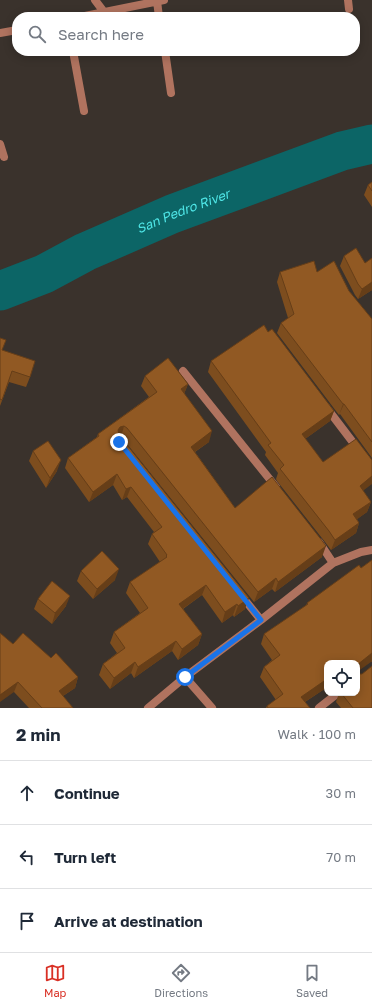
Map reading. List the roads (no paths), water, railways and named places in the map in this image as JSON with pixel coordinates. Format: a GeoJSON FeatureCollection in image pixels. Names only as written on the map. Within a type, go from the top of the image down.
{"type":"FeatureCollection","features":[{"type":"Feature","properties":{"kind":"street"},"geometry":{"type":"LineString","coordinates":[[95,0],[104,12],[160,1],[160,12]]}},
{"type":"Feature","properties":{"kind":"street"},"geometry":{"type":"LineString","coordinates":[[348,0],[349,9]]}},
{"type":"Feature","properties":{"kind":"street"},"geometry":{"type":"LineString","coordinates":[[0,33],[12,31]]}},
{"type":"Feature","properties":{"kind":"street"},"geometry":{"type":"LineString","coordinates":[[74,56],[84,111]]}},
{"type":"Feature","properties":{"kind":"street"},"geometry":{"type":"LineString","coordinates":[[166,56],[171,92]]}},
{"type":"Feature","properties":{"kind":"street"},"geometry":{"type":"LineString","coordinates":[[0,144],[4,157]]}},
{"type":"Feature","properties":{"kind":"street"},"geometry":{"type":"LineString","coordinates":[[183,370],[282,495]]}},
{"type":"Feature","properties":{"kind":"street"},"geometry":{"type":"LineString","coordinates":[[319,398],[362,455]]}},
{"type":"Feature","properties":{"kind":"street"},"geometry":{"type":"LineString","coordinates":[[316,539],[333,563]]}},
{"type":"Feature","properties":{"kind":"street"},"geometry":{"type":"LineString","coordinates":[[148,708],[185,677],[261,620],[333,563],[361,552],[372,550]]}},
{"type":"Feature","properties":{"kind":"street"},"geometry":{"type":"LineString","coordinates":[[237,590],[261,620]]}},
{"type":"Feature","properties":{"kind":"street"},"geometry":{"type":"LineString","coordinates":[[185,677],[212,708]]}},
{"type":"Feature","properties":{"kind":"street"},"geometry":{"type":"LineString","coordinates":[[319,708],[334,696]]}},
{"type":"Feature","properties":{"kind":"waterway","name":"San Pedro River"},"geometry":{"type":"LineString","coordinates":[[0,291],[44,274],[85,252],[172,214],[342,151],[372,144]]}}]}
